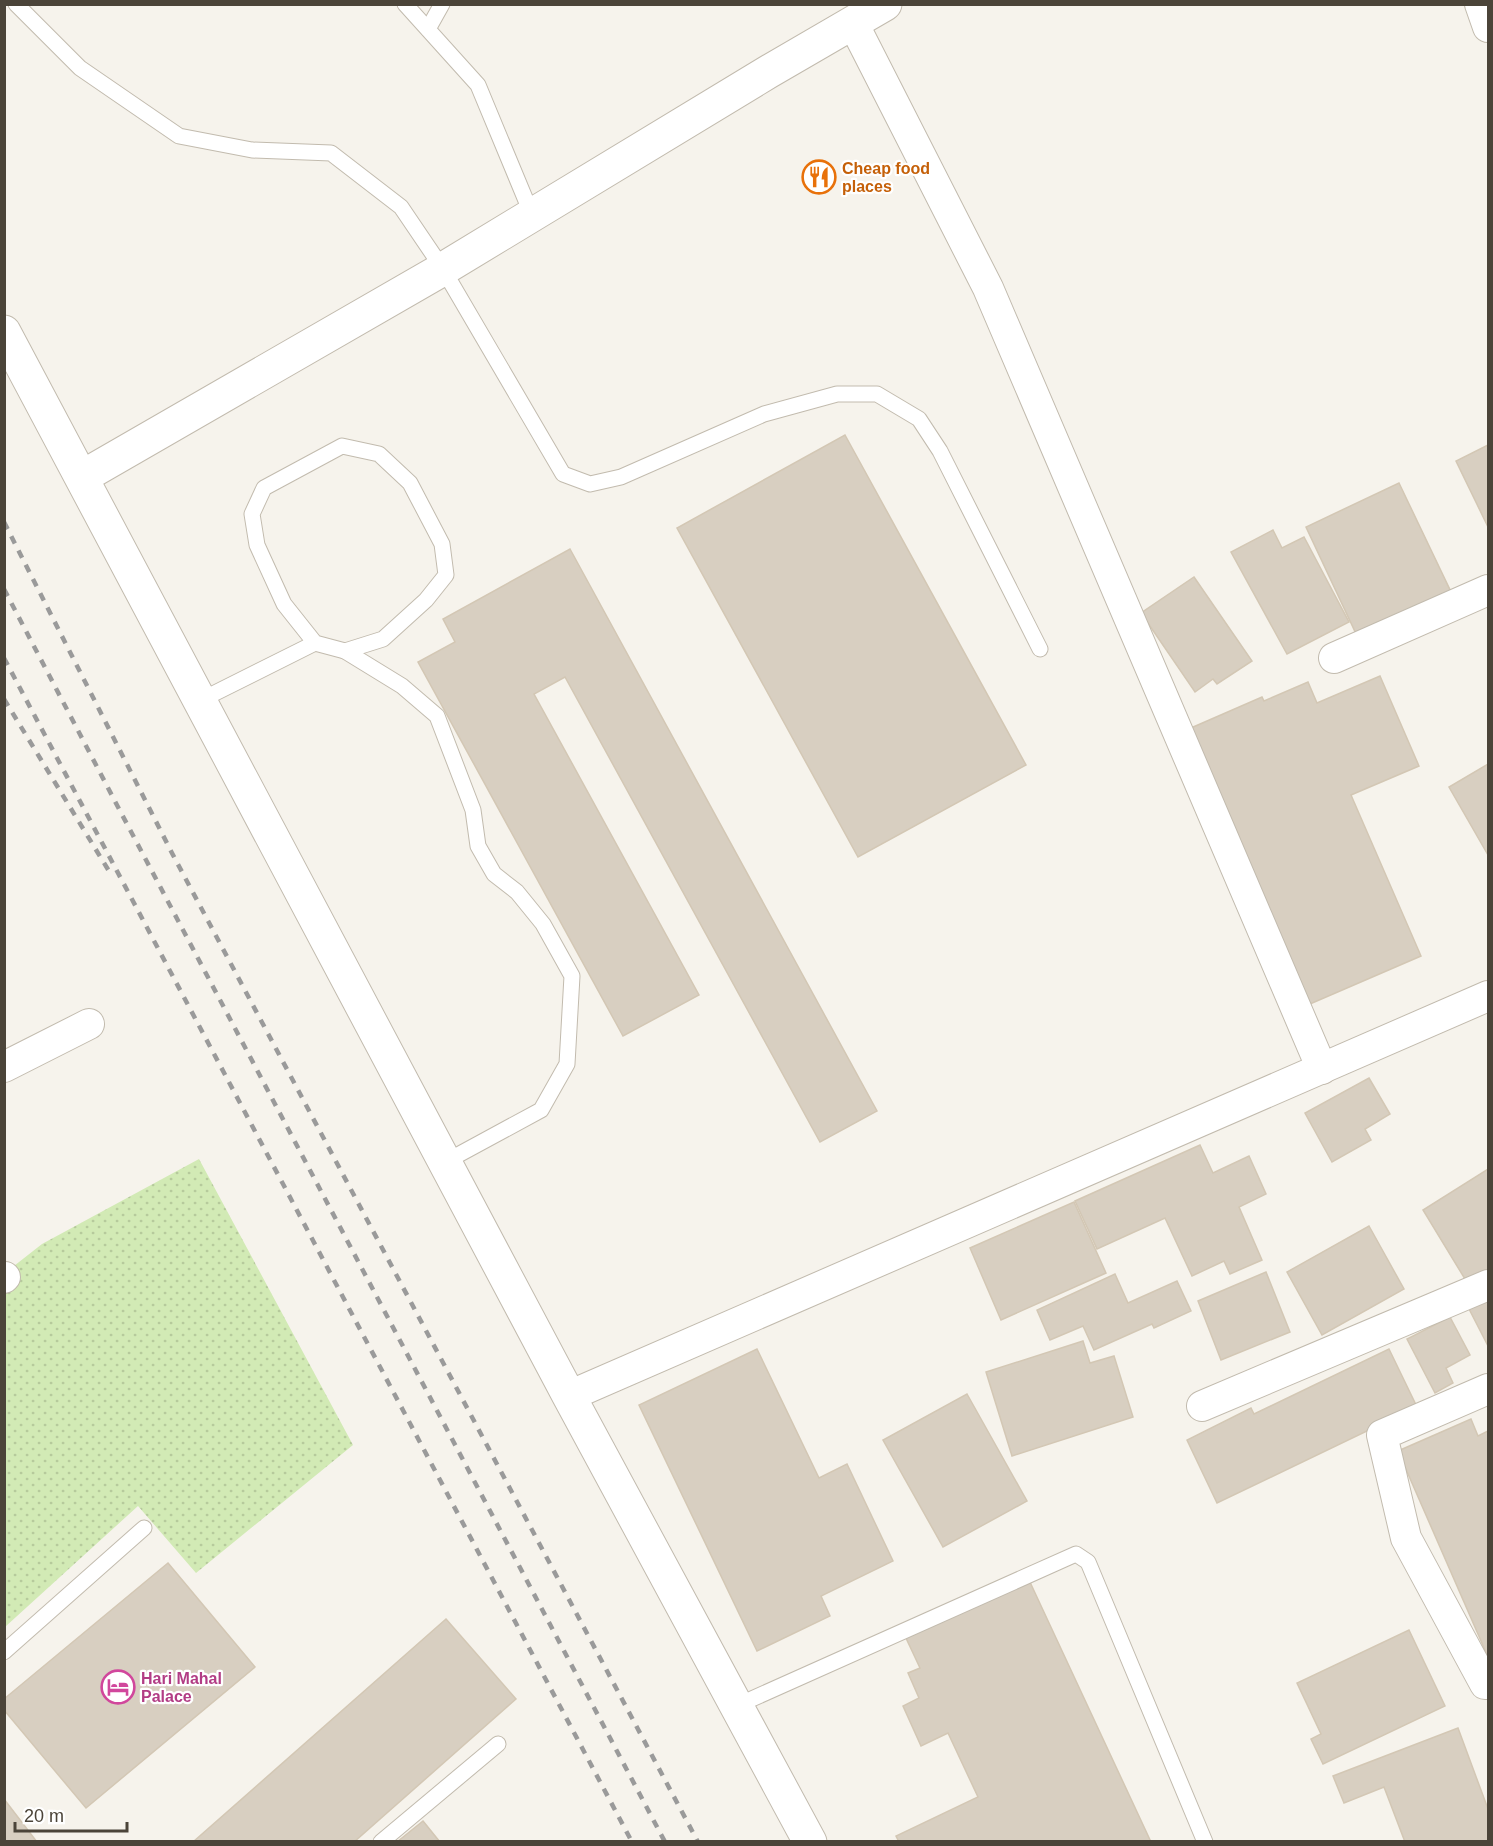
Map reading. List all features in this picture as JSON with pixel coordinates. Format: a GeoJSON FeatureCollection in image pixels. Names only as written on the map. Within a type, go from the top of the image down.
{"type":"FeatureCollection","features":[{"type":"Feature","properties":{"kind":"street"},"geometry":{"type":"LineString","coordinates":[[82,477],[443,269],[768,72],[885,4]]}},
{"type":"Feature","properties":{"kind":"street"},"geometry":{"type":"LineString","coordinates":[[1480,4],[1488,27]]}},
{"type":"Feature","properties":{"kind":"street"},"geometry":{"type":"LineString","coordinates":[[854,23],[988,288],[1322,1069]]}},
{"type":"Feature","properties":{"kind":"street"},"geometry":{"type":"LineString","coordinates":[[4,332],[569,1396],[810,1842]]}},
{"type":"Feature","properties":{"kind":"street"},"geometry":{"type":"LineString","coordinates":[[1334,658],[1488,590]]}},
{"type":"Feature","properties":{"kind":"street"},"geometry":{"type":"LineString","coordinates":[[569,1396],[1488,996]]}},
{"type":"Feature","properties":{"kind":"street"},"geometry":{"type":"LineString","coordinates":[[4,1067],[89,1024]]}},
{"type":"Feature","properties":{"kind":"street"},"geometry":{"type":"LineString","coordinates":[[1202,1406],[1488,1285]]}},
{"type":"Feature","properties":{"kind":"street"},"geometry":{"type":"LineString","coordinates":[[1488,1389],[1382,1435],[1406,1538],[1485,1684],[1488,1684]]}},
{"type":"Feature","properties":{"kind":"lane"},"geometry":{"type":"LineString","coordinates":[[16,4],[80,68],[179,136],[252,150],[331,153],[401,207],[443,269],[563,474],[590,484],[621,477],[764,414],[837,394],[878,394],[919,419],[940,451],[1040,649]]}},
{"type":"Feature","properties":{"kind":"lane"},"geometry":{"type":"LineString","coordinates":[[405,4],[478,85],[532,215]]}},
{"type":"Feature","properties":{"kind":"lane"},"geometry":{"type":"LineString","coordinates":[[428,29],[442,4]]}},
{"type":"Feature","properties":{"kind":"lane"},"geometry":{"type":"LineString","coordinates":[[345,651],[383,639],[426,600],[446,574],[442,544],[410,483],[379,454],[342,446],[264,488],[252,514],[257,545],[284,603],[315,643],[345,651],[402,686],[437,716],[473,810],[478,846],[494,874],[516,892],[543,924],[572,976],[567,1064],[541,1110],[446,1162]]}},
{"type":"Feature","properties":{"kind":"lane"},"geometry":{"type":"LineString","coordinates":[[201,700],[315,643]]}},
{"type":"Feature","properties":{"kind":"lane"},"geometry":{"type":"LineString","coordinates":[[4,1652],[144,1528]]}},
{"type":"Feature","properties":{"kind":"lane"},"geometry":{"type":"LineString","coordinates":[[736,1706],[1076,1554],[1088,1562],[1205,1842]]}},
{"type":"Feature","properties":{"kind":"lane"},"geometry":{"type":"LineString","coordinates":[[381,1842],[498,1743]]}},
{"type":"Feature","properties":{"kind":"green space"},"geometry":{"type":"Polygon","coordinates":[[[199,1159],[353,1445],[196,1573],[138,1506],[5,1627],[5,1273],[42,1244],[199,1159]]]}},
{"type":"Feature","properties":{"kind":"building"},"geometry":{"type":"Polygon","coordinates":[[[845,435],[1026,765],[858,857],[677,528],[845,435]]]}},
{"type":"Feature","properties":{"kind":"building"},"geometry":{"type":"Polygon","coordinates":[[[1488,445],[1488,527],[1456,461],[1488,445]]]}},
{"type":"Feature","properties":{"kind":"building"},"geometry":{"type":"Polygon","coordinates":[[[1399,483],[1452,594],[1358,638],[1306,527],[1399,483]]]}},
{"type":"Feature","properties":{"kind":"building"},"geometry":{"type":"Polygon","coordinates":[[[1273,530],[1282,548],[1304,537],[1349,622],[1287,654],[1231,552],[1273,530]]]}},
{"type":"Feature","properties":{"kind":"building"},"geometry":{"type":"Polygon","coordinates":[[[570,549],[877,1111],[820,1142],[565,677],[534,694],[699,995],[623,1036],[418,662],[455,642],[443,619],[570,549]]]}},
{"type":"Feature","properties":{"kind":"building"},"geometry":{"type":"Polygon","coordinates":[[[1194,577],[1252,661],[1217,684],[1213,679],[1195,692],[1141,613],[1194,577]]]}},
{"type":"Feature","properties":{"kind":"building"},"geometry":{"type":"Polygon","coordinates":[[[1380,676],[1419,766],[1351,795],[1421,956],[1310,1004],[1191,728],[1262,697],[1264,701],[1308,682],[1317,703],[1380,676]]]}},
{"type":"Feature","properties":{"kind":"building"},"geometry":{"type":"Polygon","coordinates":[[[1488,764],[1488,855],[1449,787],[1488,764]]]}},
{"type":"Feature","properties":{"kind":"building"},"geometry":{"type":"Polygon","coordinates":[[[1369,1078],[1390,1114],[1365,1129],[1371,1140],[1332,1162],[1305,1113],[1369,1078]]]}},
{"type":"Feature","properties":{"kind":"building"},"geometry":{"type":"Polygon","coordinates":[[[1200,1145],[1213,1173],[1249,1156],[1266,1194],[1239,1207],[1262,1260],[1230,1274],[1224,1261],[1192,1276],[1165,1218],[1097,1249],[1075,1201],[1200,1145]]]}},
{"type":"Feature","properties":{"kind":"building"},"geometry":{"type":"Polygon","coordinates":[[[1488,1169],[1488,1272],[1468,1284],[1423,1210],[1488,1169]]]}},
{"type":"Feature","properties":{"kind":"building"},"geometry":{"type":"Polygon","coordinates":[[[1074,1202],[1106,1273],[1001,1320],[970,1248],[1074,1202]]]}},
{"type":"Feature","properties":{"kind":"building"},"geometry":{"type":"Polygon","coordinates":[[[1369,1226],[1404,1289],[1322,1335],[1287,1272],[1369,1226]]]}},
{"type":"Feature","properties":{"kind":"building"},"geometry":{"type":"Polygon","coordinates":[[[1266,1272],[1290,1332],[1221,1360],[1198,1301],[1266,1272]]]}},
{"type":"Feature","properties":{"kind":"building"},"geometry":{"type":"Polygon","coordinates":[[[1115,1274],[1128,1303],[1177,1281],[1191,1311],[1154,1328],[1152,1324],[1094,1350],[1083,1326],[1050,1340],[1037,1310],[1115,1274]]]}},
{"type":"Feature","properties":{"kind":"building"},"geometry":{"type":"Polygon","coordinates":[[[1488,1291],[1488,1346],[1466,1303],[1488,1291]]]}},
{"type":"Feature","properties":{"kind":"building"},"geometry":{"type":"Polygon","coordinates":[[[1450,1317],[1470,1355],[1446,1368],[1453,1383],[1435,1393],[1407,1339],[1450,1317]]]}},
{"type":"Feature","properties":{"kind":"building"},"geometry":{"type":"Polygon","coordinates":[[[1083,1341],[1090,1363],[1114,1356],[1133,1417],[1012,1456],[986,1372],[1083,1341]]]}},
{"type":"Feature","properties":{"kind":"building"},"geometry":{"type":"Polygon","coordinates":[[[757,1349],[819,1478],[847,1464],[893,1561],[821,1596],[830,1616],[757,1651],[639,1405],[757,1349]]]}},
{"type":"Feature","properties":{"kind":"building"},"geometry":{"type":"Polygon","coordinates":[[[1389,1349],[1417,1407],[1217,1503],[1187,1440],[1251,1408],[1254,1414],[1389,1349]]]}},
{"type":"Feature","properties":{"kind":"building"},"geometry":{"type":"Polygon","coordinates":[[[967,1394],[1027,1501],[943,1547],[883,1440],[967,1394]]]}},
{"type":"Feature","properties":{"kind":"building"},"geometry":{"type":"Polygon","coordinates":[[[1471,1419],[1478,1436],[1488,1431],[1488,1657],[1398,1451],[1471,1419]]]}},
{"type":"Feature","properties":{"kind":"building"},"geometry":{"type":"Polygon","coordinates":[[[168,1563],[255,1667],[86,1808],[4,1710],[4,1699],[168,1563]]]}},
{"type":"Feature","properties":{"kind":"building"},"geometry":{"type":"Polygon","coordinates":[[[1029,1580],[1151,1842],[899,1842],[896,1836],[978,1797],[948,1733],[921,1746],[903,1706],[919,1698],[908,1673],[920,1668],[906,1638],[1029,1580]]]}},
{"type":"Feature","properties":{"kind":"building"},"geometry":{"type":"Polygon","coordinates":[[[446,1619],[516,1699],[354,1842],[193,1842],[446,1619]]]}},
{"type":"Feature","properties":{"kind":"building"},"geometry":{"type":"Polygon","coordinates":[[[1409,1630],[1445,1706],[1323,1764],[1311,1739],[1321,1734],[1297,1683],[1409,1630]]]}},
{"type":"Feature","properties":{"kind":"building"},"geometry":{"type":"Polygon","coordinates":[[[1458,1728],[1488,1809],[1488,1842],[1405,1842],[1384,1787],[1344,1803],[1333,1776],[1458,1728]]]}},
{"type":"Feature","properties":{"kind":"building"},"geometry":{"type":"Polygon","coordinates":[[[4,1799],[37,1842],[4,1842],[4,1799]]]}},
{"type":"Feature","properties":{"kind":"building"},"geometry":{"type":"Polygon","coordinates":[[[423,1821],[440,1842],[397,1842],[423,1821]]]}},
{"type":"Feature","properties":{"kind":"railway"},"geometry":{"type":"LineString","coordinates":[[4,522],[173,855],[698,1842]]}},
{"type":"Feature","properties":{"kind":"railway"},"geometry":{"type":"LineString","coordinates":[[4,589],[665,1842]]}},
{"type":"Feature","properties":{"kind":"railway"},"geometry":{"type":"LineString","coordinates":[[4,658],[632,1842]]}},
{"type":"Feature","properties":{"kind":"railway"},"geometry":{"type":"LineString","coordinates":[[4,699],[112,876]]}},
{"type":"Feature","properties":{"kind":"place","name":"Cheap food places"},"geometry":{"type":"Point","coordinates":[819,177]}},
{"type":"Feature","properties":{"kind":"place","name":"Hari Mahal Palace"},"geometry":{"type":"Point","coordinates":[118,1687]}}]}
